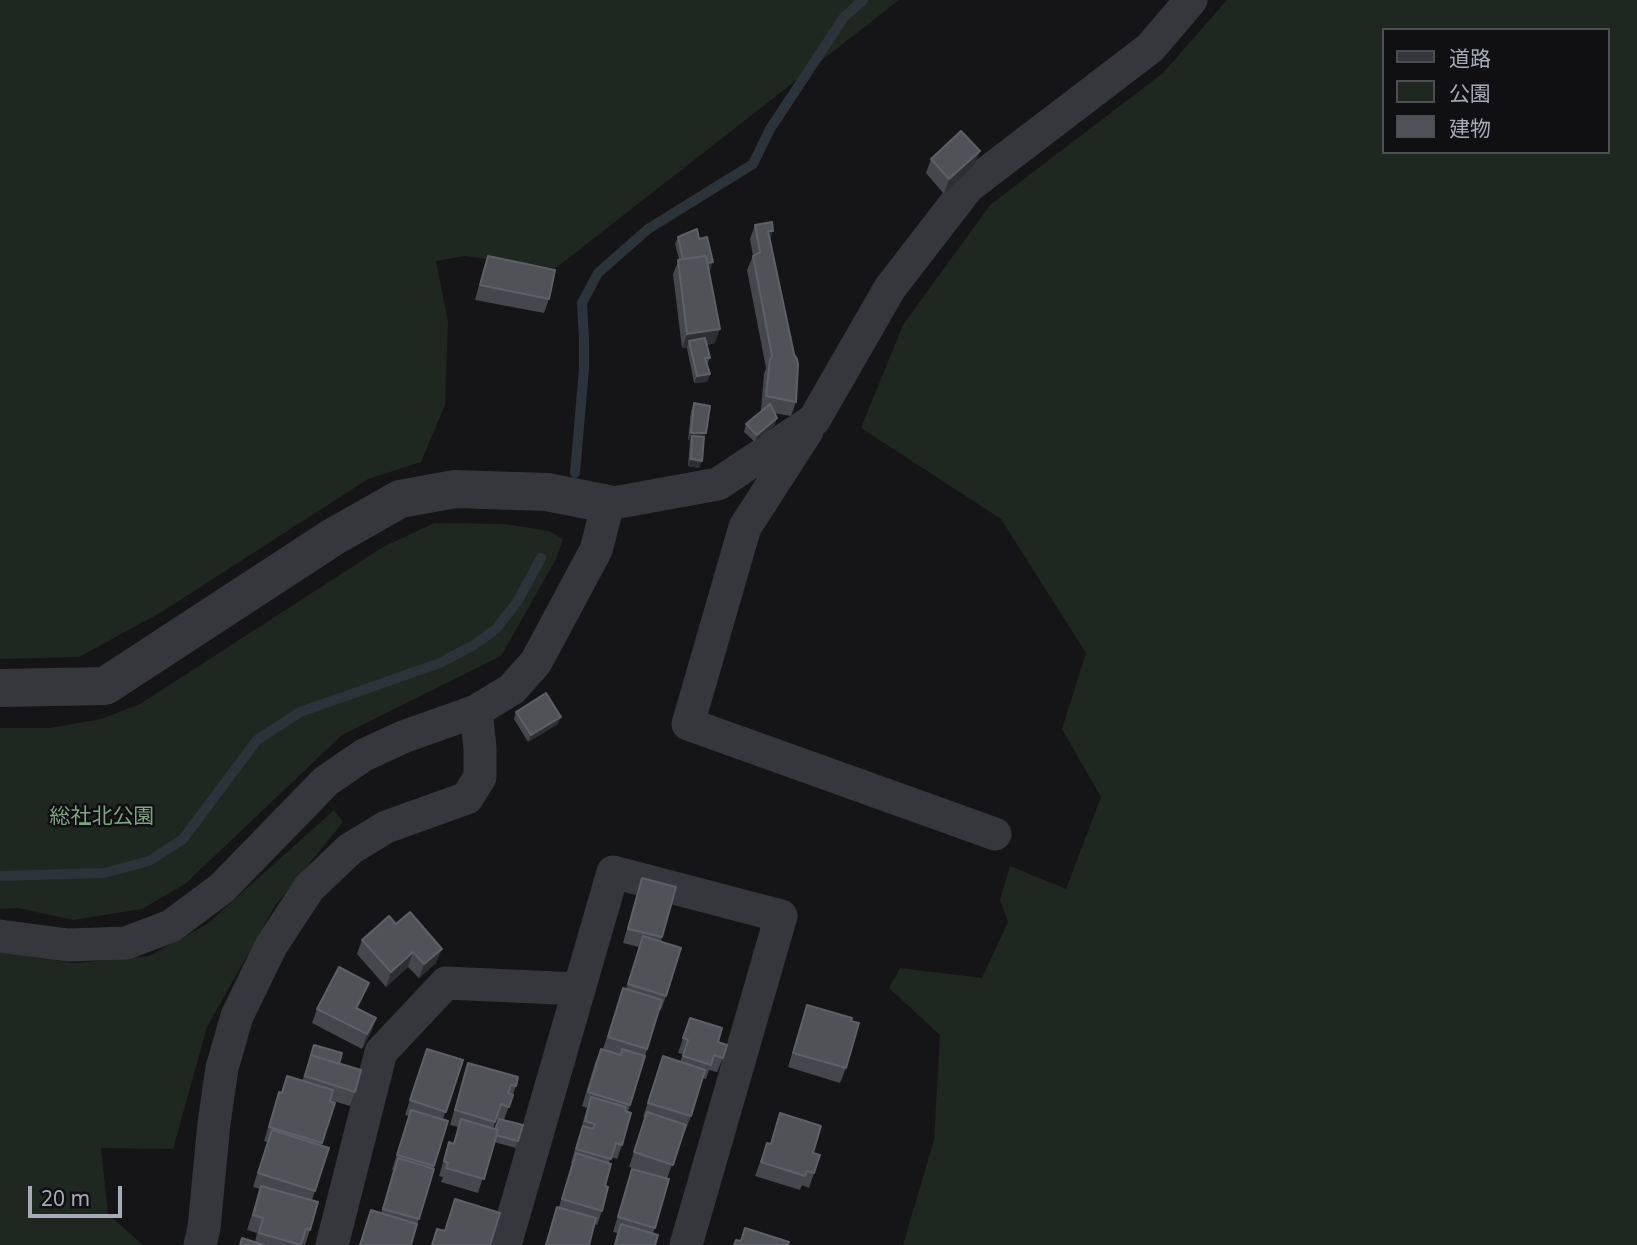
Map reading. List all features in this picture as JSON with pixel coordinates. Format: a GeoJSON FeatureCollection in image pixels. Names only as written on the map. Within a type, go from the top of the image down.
{"type":"FeatureCollection","features":[{"type":"Feature","properties":{"kind":"street"},"geometry":{"type":"LineString","coordinates":[[995,834],[688,724],[745,527],[814,420],[890,288],[968,187],[1150,48],[1191,0]]}},
{"type":"Feature","properties":{"kind":"street"},"geometry":{"type":"LineString","coordinates":[[0,688],[105,686],[333,537],[400,499],[455,489],[547,492],[608,505],[718,484],[814,420]]}},
{"type":"Feature","properties":{"kind":"street"},"geometry":{"type":"LineString","coordinates":[[0,936],[68,945],[126,943],[171,926],[222,888],[326,781],[364,755],[403,737],[476,711],[512,690],[536,662],[596,551],[608,505]]}},
{"type":"Feature","properties":{"kind":"street"},"geometry":{"type":"LineString","coordinates":[[200,1245],[222,1068],[237,1016],[271,946],[309,888],[350,849],[386,827],[467,798],[480,777],[476,711]]}},
{"type":"Feature","properties":{"kind":"street"},"geometry":{"type":"LineString","coordinates":[[505,1245],[613,872],[782,916],[686,1245]]}},
{"type":"Feature","properties":{"kind":"street"},"geometry":{"type":"LineString","coordinates":[[332,1245],[381,1052],[446,983],[579,989]]}},
{"type":"Feature","properties":{"kind":"green space"},"geometry":{"type":"Polygon","coordinates":[[[0,0],[899,0],[556,268],[465,256],[436,261],[448,322],[445,405],[421,462],[368,479],[160,613],[79,657],[0,659],[0,0]]]}},
{"type":"Feature","properties":{"kind":"green space"},"geometry":{"type":"Polygon","coordinates":[[[1227,0],[1637,0],[1637,1245],[903,1245],[934,1140],[940,1035],[889,988],[900,968],[982,978],[1008,922],[1000,900],[1010,866],[1066,889],[1101,797],[1062,729],[1086,653],[1001,519],[861,428],[903,325],[990,205],[1163,73],[1227,0]]]}},
{"type":"Feature","properties":{"kind":"green space","name":"総社北公園"},"geometry":{"type":"Polygon","coordinates":[[[434,523],[505,524],[549,531],[563,539],[556,559],[501,656],[342,735],[185,884],[142,909],[73,920],[18,908],[0,909],[0,728],[50,728],[101,719],[140,704],[383,547],[434,523]]]}},
{"type":"Feature","properties":{"kind":"green space"},"geometry":{"type":"Polygon","coordinates":[[[334,810],[343,822],[275,906],[207,1027],[173,1149],[101,1148],[108,1214],[143,1245],[0,1245],[0,952],[74,963],[149,956],[207,924],[334,810]]]}},
{"type":"Feature","properties":{"kind":"building"},"geometry":{"type":"Polygon","coordinates":[[[961,131],[980,151],[949,179],[931,159],[961,131]]]}},
{"type":"Feature","properties":{"kind":"building"},"geometry":{"type":"Polygon","coordinates":[[[772,222],[773,231],[768,231],[798,365],[796,402],[766,396],[772,356],[753,256],[760,252],[755,225],[772,222]]]}},
{"type":"Feature","properties":{"kind":"building"},"geometry":{"type":"Polygon","coordinates":[[[697,229],[699,239],[707,237],[713,262],[708,263],[706,256],[683,259],[678,237],[697,229]]]}},
{"type":"Feature","properties":{"kind":"building"},"geometry":{"type":"Polygon","coordinates":[[[488,256],[555,270],[549,299],[480,285],[488,256]]]}},
{"type":"Feature","properties":{"kind":"building"},"geometry":{"type":"Polygon","coordinates":[[[706,256],[720,329],[687,334],[678,260],[706,256]]]}},
{"type":"Feature","properties":{"kind":"building"},"geometry":{"type":"Polygon","coordinates":[[[705,338],[710,358],[705,358],[710,374],[697,376],[689,341],[705,338]]]}},
{"type":"Feature","properties":{"kind":"building"},"geometry":{"type":"Polygon","coordinates":[[[694,403],[710,406],[706,433],[691,433],[694,403]]]}},
{"type":"Feature","properties":{"kind":"building"},"geometry":{"type":"Polygon","coordinates":[[[770,404],[777,418],[757,435],[746,424],[770,404]]]}},
{"type":"Feature","properties":{"kind":"building"},"geometry":{"type":"Polygon","coordinates":[[[692,436],[704,437],[702,461],[691,459],[692,436]]]}},
{"type":"Feature","properties":{"kind":"building"},"geometry":{"type":"Polygon","coordinates":[[[546,693],[561,717],[531,735],[516,712],[546,693]]]}},
{"type":"Feature","properties":{"kind":"building"},"geometry":{"type":"Polygon","coordinates":[[[642,878],[676,887],[662,937],[628,929],[642,878]]]}},
{"type":"Feature","properties":{"kind":"building"},"geometry":{"type":"Polygon","coordinates":[[[410,912],[442,949],[424,964],[413,952],[391,972],[362,940],[389,916],[396,924],[410,912]]]}},
{"type":"Feature","properties":{"kind":"building"},"geometry":{"type":"Polygon","coordinates":[[[643,936],[681,948],[666,996],[628,984],[643,936]]]}},
{"type":"Feature","properties":{"kind":"building"},"geometry":{"type":"Polygon","coordinates":[[[339,967],[369,983],[356,1008],[376,1018],[367,1034],[317,1009],[339,967]]]}},
{"type":"Feature","properties":{"kind":"building"},"geometry":{"type":"Polygon","coordinates":[[[623,988],[662,1000],[647,1049],[608,1037],[623,988]]]}},
{"type":"Feature","properties":{"kind":"building"},"geometry":{"type":"Polygon","coordinates":[[[807,1005],[852,1018],[851,1021],[859,1023],[846,1068],[793,1053],[807,1005]]]}},
{"type":"Feature","properties":{"kind":"building"},"geometry":{"type":"Polygon","coordinates":[[[690,1018],[722,1028],[718,1042],[727,1045],[723,1058],[714,1055],[711,1065],[683,1056],[688,1040],[683,1038],[690,1018]]]}},
{"type":"Feature","properties":{"kind":"building"},"geometry":{"type":"Polygon","coordinates":[[[314,1045],[342,1053],[339,1064],[311,1055],[314,1045]]]}},
{"type":"Feature","properties":{"kind":"building"},"geometry":{"type":"Polygon","coordinates":[[[427,1049],[463,1060],[446,1112],[410,1100],[427,1049]]]}},
{"type":"Feature","properties":{"kind":"building"},"geometry":{"type":"Polygon","coordinates":[[[601,1049],[621,1055],[622,1049],[645,1056],[630,1105],[588,1092],[601,1049]]]}},
{"type":"Feature","properties":{"kind":"building"},"geometry":{"type":"Polygon","coordinates":[[[311,1055],[361,1070],[355,1092],[305,1076],[311,1055]]]}},
{"type":"Feature","properties":{"kind":"building"},"geometry":{"type":"Polygon","coordinates":[[[663,1056],[705,1070],[691,1116],[648,1103],[663,1056]]]}},
{"type":"Feature","properties":{"kind":"building"},"geometry":{"type":"Polygon","coordinates":[[[468,1063],[518,1077],[516,1086],[511,1085],[508,1093],[513,1095],[509,1107],[501,1104],[495,1122],[455,1110],[468,1063]]]}},
{"type":"Feature","properties":{"kind":"building"},"geometry":{"type":"Polygon","coordinates":[[[287,1076],[333,1090],[330,1101],[335,1103],[322,1143],[269,1127],[279,1092],[282,1093],[287,1076]]]}},
{"type":"Feature","properties":{"kind":"building"},"geometry":{"type":"Polygon","coordinates":[[[591,1097],[626,1107],[625,1111],[631,1113],[622,1145],[616,1143],[611,1159],[576,1149],[583,1126],[593,1129],[595,1124],[585,1121],[591,1097]]]}},
{"type":"Feature","properties":{"kind":"building"},"geometry":{"type":"Polygon","coordinates":[[[411,1110],[448,1121],[434,1166],[397,1155],[411,1110]]]}},
{"type":"Feature","properties":{"kind":"building"},"geometry":{"type":"Polygon","coordinates":[[[647,1112],[686,1125],[673,1165],[634,1152],[647,1112]]]}},
{"type":"Feature","properties":{"kind":"building"},"geometry":{"type":"Polygon","coordinates":[[[780,1113],[821,1126],[813,1153],[820,1155],[814,1173],[807,1171],[805,1176],[761,1162],[767,1143],[771,1144],[780,1113]]]}},
{"type":"Feature","properties":{"kind":"building"},"geometry":{"type":"Polygon","coordinates":[[[461,1119],[498,1130],[484,1179],[446,1168],[448,1163],[444,1161],[449,1142],[454,1144],[461,1119]]]}},
{"type":"Feature","properties":{"kind":"building"},"geometry":{"type":"Polygon","coordinates":[[[499,1119],[523,1125],[518,1141],[496,1135],[499,1119]]]}},
{"type":"Feature","properties":{"kind":"building"},"geometry":{"type":"Polygon","coordinates":[[[272,1130],[329,1148],[315,1191],[258,1173],[272,1130]]]}},
{"type":"Feature","properties":{"kind":"building"},"geometry":{"type":"Polygon","coordinates":[[[576,1153],[611,1164],[602,1211],[562,1199],[576,1153]]]}},
{"type":"Feature","properties":{"kind":"building"},"geometry":{"type":"Polygon","coordinates":[[[398,1158],[434,1169],[419,1219],[383,1209],[398,1158]]]}},
{"type":"Feature","properties":{"kind":"building"},"geometry":{"type":"Polygon","coordinates":[[[632,1169],[669,1179],[655,1228],[618,1217],[632,1169]]]}},
{"type":"Feature","properties":{"kind":"building"},"geometry":{"type":"Polygon","coordinates":[[[261,1186],[318,1202],[310,1230],[306,1229],[301,1245],[259,1233],[263,1218],[253,1215],[261,1186]]]}},
{"type":"Feature","properties":{"kind":"building"},"geometry":{"type":"Polygon","coordinates":[[[455,1199],[500,1213],[490,1245],[432,1245],[437,1229],[445,1231],[455,1199]]]}},
{"type":"Feature","properties":{"kind":"building"},"geometry":{"type":"Polygon","coordinates":[[[557,1207],[596,1218],[589,1245],[546,1245],[557,1207]]]}},
{"type":"Feature","properties":{"kind":"building"},"geometry":{"type":"Polygon","coordinates":[[[371,1210],[417,1224],[411,1245],[360,1245],[371,1210]]]}},
{"type":"Feature","properties":{"kind":"building"},"geometry":{"type":"Polygon","coordinates":[[[621,1224],[658,1235],[655,1245],[615,1245],[621,1224]]]}},
{"type":"Feature","properties":{"kind":"building"},"geometry":{"type":"Polygon","coordinates":[[[745,1228],[789,1242],[788,1245],[734,1245],[736,1240],[741,1241],[745,1228]]]}},
{"type":"Feature","properties":{"kind":"building"},"geometry":{"type":"Polygon","coordinates":[[[242,1238],[264,1245],[240,1245],[242,1238]]]}},
{"type":"Feature","properties":{"kind":"waterway"},"geometry":{"type":"LineString","coordinates":[[575,473],[584,369],[582,303],[598,273],[648,229],[753,164],[770,129],[844,17],[863,0]]}},
{"type":"Feature","properties":{"kind":"waterway"},"geometry":{"type":"LineString","coordinates":[[0,876],[104,873],[149,861],[183,839],[257,740],[300,712],[440,663],[474,645],[496,629],[517,602],[541,558]]}}]}
